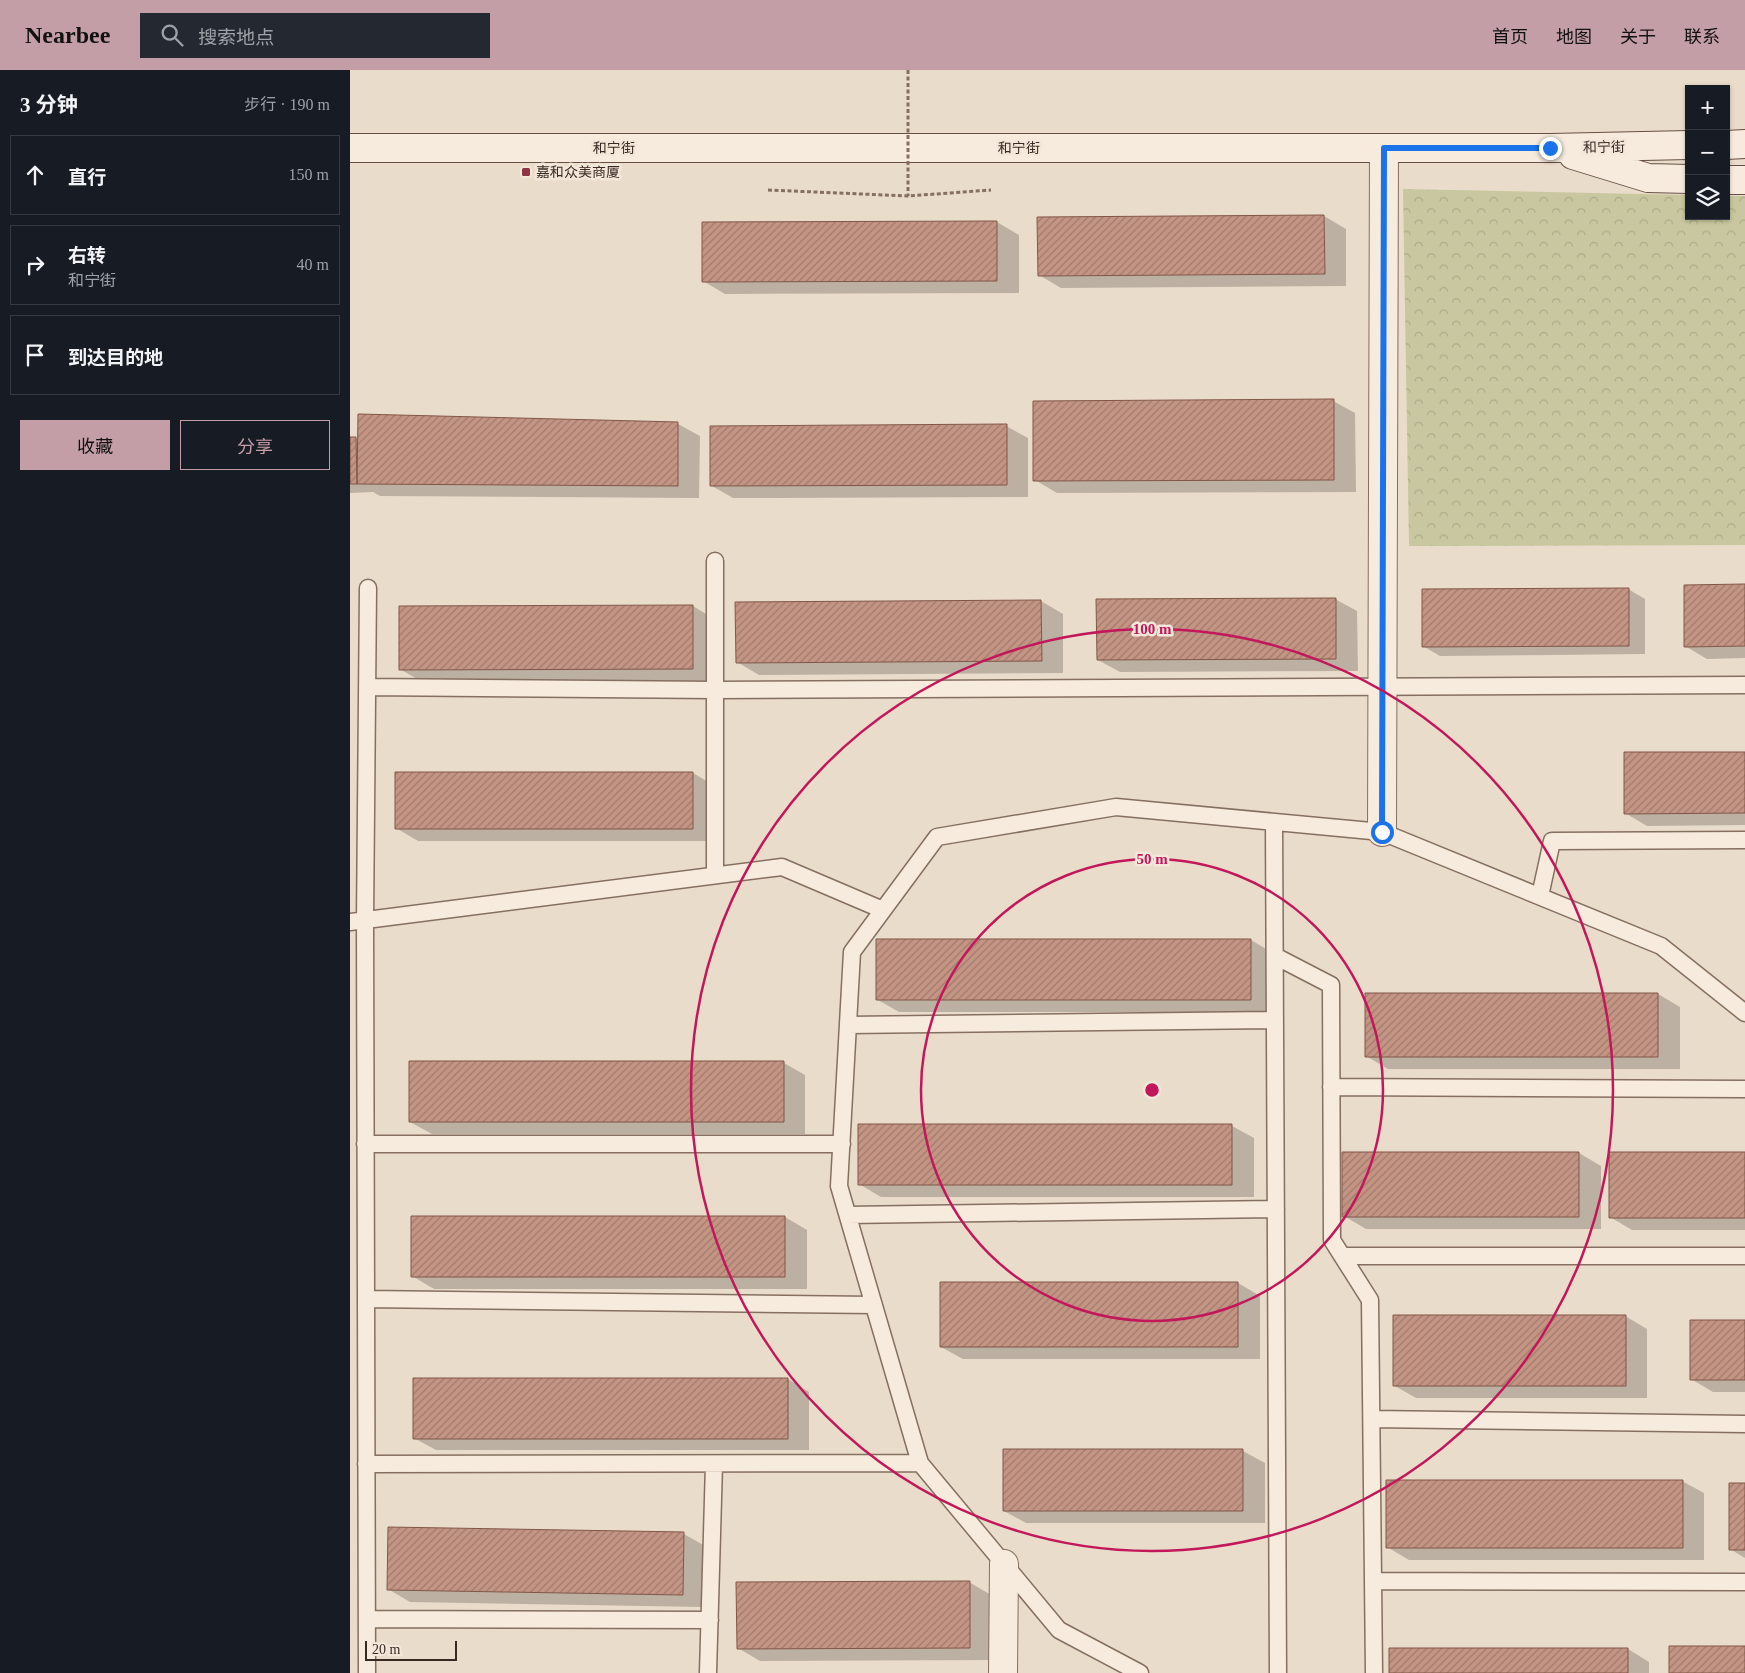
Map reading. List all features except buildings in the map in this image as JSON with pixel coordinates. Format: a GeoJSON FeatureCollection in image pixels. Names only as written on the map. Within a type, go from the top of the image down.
{"type":"FeatureCollection","features":[{"type":"Feature","properties":{"kind":"main road"},"geometry":{"type":"LineString","coordinates":[[1730,144],[1745,144]]}},
{"type":"Feature","properties":{"kind":"main road","name":"和宁街"},"geometry":{"type":"LineString","coordinates":[[350,148],[1550,148],[1685,145]]}},
{"type":"Feature","properties":{"kind":"main road"},"geometry":{"type":"LineString","coordinates":[[1382,832],[1384,148]]}},
{"type":"Feature","properties":{"kind":"main road"},"geometry":{"type":"LineString","coordinates":[[1550,148],[1648,178],[1685,179]]}},
{"type":"Feature","properties":{"kind":"main road"},"geometry":{"type":"LineString","coordinates":[[1730,180],[1745,180]]}},
{"type":"Feature","properties":{"kind":"main road"},"geometry":{"type":"LineString","coordinates":[[1003,1673],[1004,1564]]}},
{"type":"Feature","properties":{"kind":"lane"},"geometry":{"type":"LineString","coordinates":[[715,561],[715,876]]}},
{"type":"Feature","properties":{"kind":"lane"},"geometry":{"type":"LineString","coordinates":[[367,1673],[366,1144],[358,921],[367,687],[368,588]]}},
{"type":"Feature","properties":{"kind":"lane"},"geometry":{"type":"LineString","coordinates":[[367,687],[715,690],[1383,688],[1745,684]]}},
{"type":"Feature","properties":{"kind":"lane"},"geometry":{"type":"LineString","coordinates":[[1140,1673],[1059,1630],[920,1463],[839,1186],[852,952],[937,837],[1116,807],[1382,832],[1661,946],[1741,1006]]}},
{"type":"Feature","properties":{"kind":"lane"},"geometry":{"type":"LineString","coordinates":[[1274,822],[1278,1673]]}},
{"type":"Feature","properties":{"kind":"lane"},"geometry":{"type":"LineString","coordinates":[[1540,896],[1552,841],[1745,840]]}},
{"type":"Feature","properties":{"kind":"lane"},"geometry":{"type":"LineString","coordinates":[[358,921],[782,867],[883,910]]}},
{"type":"Feature","properties":{"kind":"lane"},"geometry":{"type":"LineString","coordinates":[[1275,956],[1331,984],[1332,1240],[1370,1300],[1374,1673]]}},
{"type":"Feature","properties":{"kind":"lane"},"geometry":{"type":"LineString","coordinates":[[848,1025],[1275,1020]]}},
{"type":"Feature","properties":{"kind":"lane"},"geometry":{"type":"LineString","coordinates":[[1332,1087],[1745,1089]]}},
{"type":"Feature","properties":{"kind":"lane"},"geometry":{"type":"LineString","coordinates":[[366,1144],[842,1144]]}},
{"type":"Feature","properties":{"kind":"lane"},"geometry":{"type":"LineString","coordinates":[[848,1215],[1276,1209]]}},
{"type":"Feature","properties":{"kind":"lane"},"geometry":{"type":"LineString","coordinates":[[1342,1256],[1745,1256]]}},
{"type":"Feature","properties":{"kind":"lane"},"geometry":{"type":"LineString","coordinates":[[366,1299],[874,1306]]}},
{"type":"Feature","properties":{"kind":"lane"},"geometry":{"type":"LineString","coordinates":[[1372,1419],[1745,1424]]}},
{"type":"Feature","properties":{"kind":"lane"},"geometry":{"type":"LineString","coordinates":[[366,1464],[920,1463]]}},
{"type":"Feature","properties":{"kind":"lane"},"geometry":{"type":"LineString","coordinates":[[708,1673],[714,1464]]}},
{"type":"Feature","properties":{"kind":"lane"},"geometry":{"type":"LineString","coordinates":[[1373,1581],[1745,1582]]}},
{"type":"Feature","properties":{"kind":"lane"},"geometry":{"type":"LineString","coordinates":[[367,1619],[710,1620]]}},
{"type":"Feature","properties":{"kind":"path"},"geometry":{"type":"LineString","coordinates":[[908,70],[908,196]]}},
{"type":"Feature","properties":{"kind":"path"},"geometry":{"type":"LineString","coordinates":[[768,190],[908,196],[991,190]]}},
{"type":"Feature","properties":{"kind":"green space"},"geometry":{"type":"Polygon","coordinates":[[[1403,189],[1685,195],[1685,220],[1730,220],[1730,196],[1745,196],[1745,545],[1409,546],[1403,189]]]}},
{"type":"Feature","properties":{"kind":"place","name":"嘉和众美商厦"},"geometry":{"type":"Point","coordinates":[526,172]}},
{"type":"Feature","properties":{"kind":"route"},"geometry":{"type":"LineString","coordinates":[[1382,832],[1384,148],[1550,148]]}}]}
